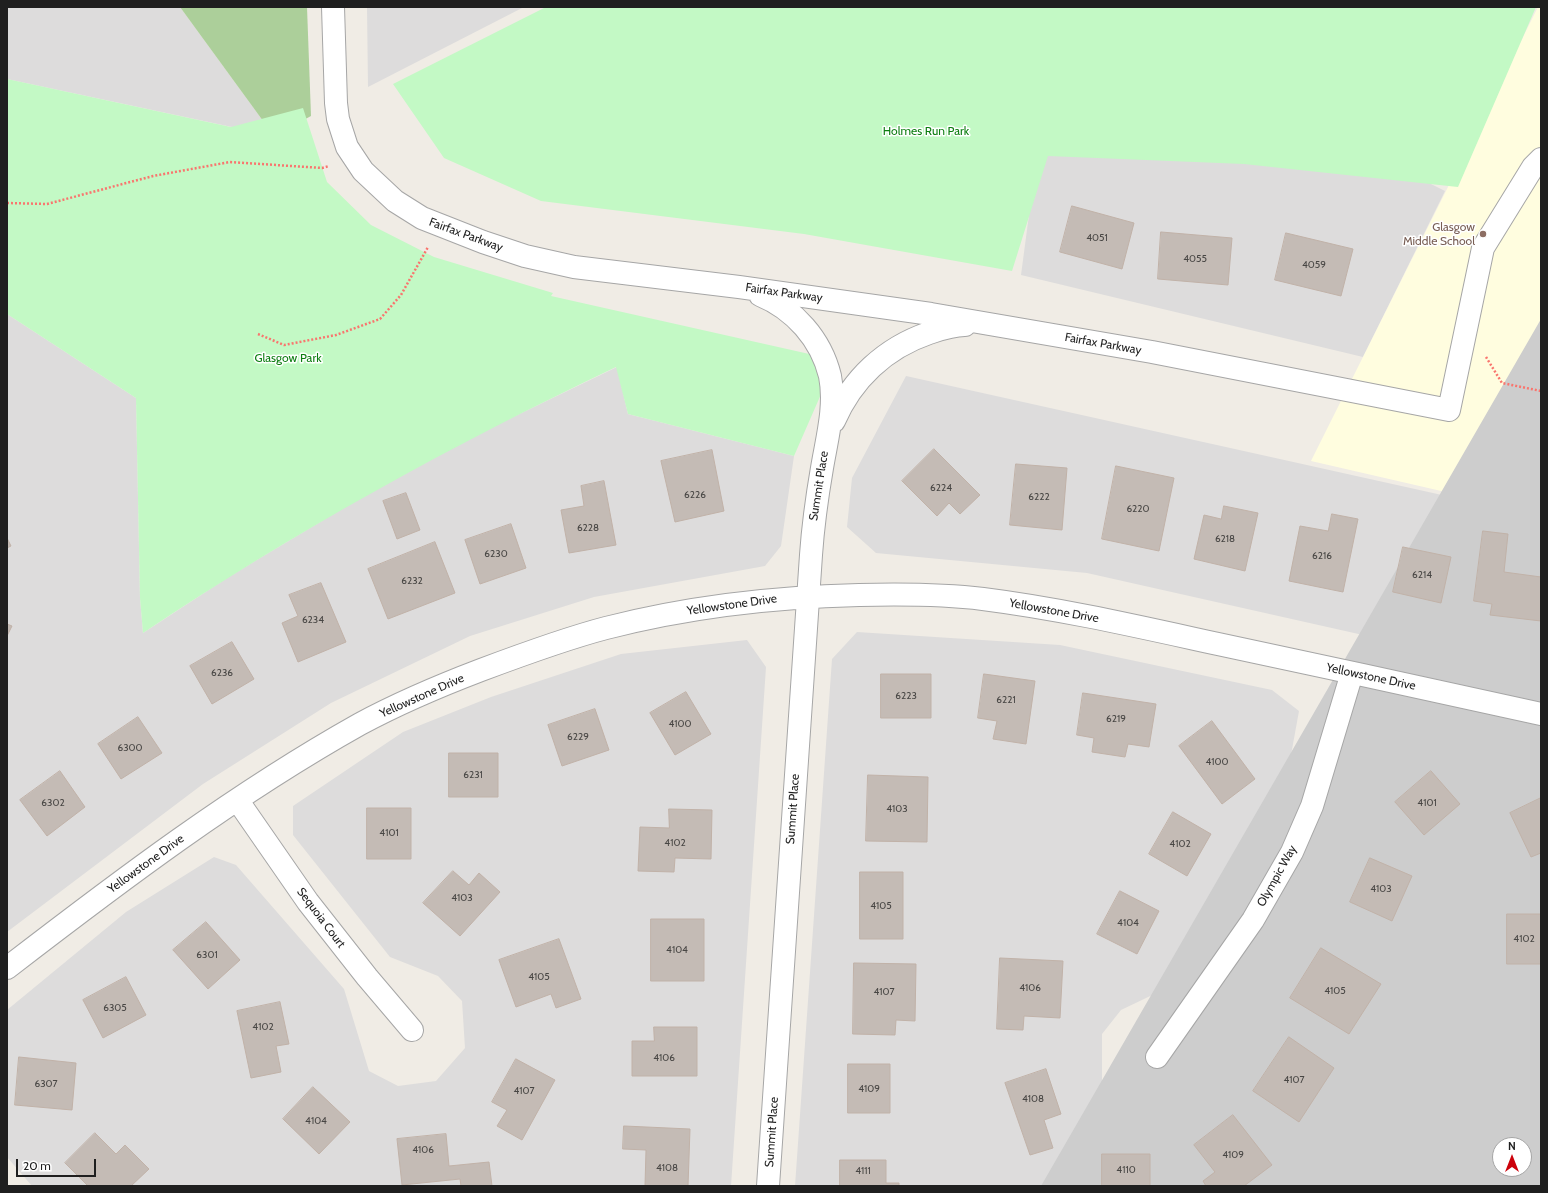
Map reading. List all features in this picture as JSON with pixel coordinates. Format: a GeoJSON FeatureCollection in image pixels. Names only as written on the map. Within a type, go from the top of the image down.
{"type":"FeatureCollection","features":[{"type":"Feature","properties":{"kind":"street","name":"Fairfax Parkway"},"geometry":{"type":"LineString","coordinates":[[333,7],[336,103],[338,119],[347,147],[362,171],[395,201],[422,218],[483,242],[518,253],[574,267],[739,286],[931,314],[1152,352],[1449,410],[1483,248],[1533,167],[1541,159]]}},
{"type":"Feature","properties":{"kind":"street","name":"Summit Place"},"geometry":{"type":"LineString","coordinates":[[739,286],[775,301],[786,308],[805,327],[821,351],[830,376],[832,406],[813,519],[768,1186]]}},
{"type":"Feature","properties":{"kind":"street","name":"Summit Place"},"geometry":{"type":"LineString","coordinates":[[828,434],[841,405],[856,384],[883,356],[914,338],[943,328],[960,325],[998,325]]}},
{"type":"Feature","properties":{"kind":"street","name":"Yellowstone Drive"},"geometry":{"type":"LineString","coordinates":[[7,968],[92,903],[187,835],[295,763],[362,723],[431,689],[515,657],[606,628],[683,612],[772,599],[808,596],[897,594],[979,599],[1061,610],[1541,714]]}},
{"type":"Feature","properties":{"kind":"street","name":"Olympic Way"},"geometry":{"type":"LineString","coordinates":[[1157,1057],[1252,920],[1292,852],[1312,806],[1352,673]]}},
{"type":"Feature","properties":{"kind":"street","name":"Sequoia Court"},"geometry":{"type":"LineString","coordinates":[[238,801],[308,902],[367,977],[412,1030]]}},
{"type":"Feature","properties":{"kind":"path"},"geometry":{"type":"LineString","coordinates":[[7,203],[47,204],[153,176],[230,162],[322,168],[355,159]]}},
{"type":"Feature","properties":{"kind":"path"},"geometry":{"type":"LineString","coordinates":[[258,334],[284,345],[336,335],[380,319],[401,295],[426,252],[436,224]]}},
{"type":"Feature","properties":{"kind":"path"},"geometry":{"type":"LineString","coordinates":[[1502,383],[1541,391]]}},
{"type":"Feature","properties":{"kind":"shaded area"},"geometry":{"type":"Polygon","coordinates":[[[7,7],[180,7],[274,136],[7,79],[7,7]]]}},
{"type":"Feature","properties":{"kind":"shaded area"},"geometry":{"type":"Polygon","coordinates":[[[367,7],[524,7],[368,87],[367,7]]]}},
{"type":"Feature","properties":{"kind":"shaded area","name":"Glasgow Middle School"},"geometry":{"type":"Polygon","coordinates":[[[1538,7],[1541,7],[1541,514],[1311,461],[1538,7]]]}},
{"type":"Feature","properties":{"kind":"shaded area"},"geometry":{"type":"Polygon","coordinates":[[[1255,96],[1445,191],[1363,357],[1021,275],[1038,147],[1255,96]]]}},
{"type":"Feature","properties":{"kind":"shaded area"},"geometry":{"type":"Polygon","coordinates":[[[7,314],[136,398],[140,598],[143,633],[230,576],[360,498],[484,431],[617,367],[628,414],[794,456],[781,546],[765,566],[594,597],[470,636],[331,703],[203,784],[7,932],[7,314]]]}},
{"type":"Feature","properties":{"kind":"shaded area"},"geometry":{"type":"Polygon","coordinates":[[[1541,319],[1541,1186],[1041,1186],[1541,319]]]}},
{"type":"Feature","properties":{"kind":"shaded area"},"geometry":{"type":"Polygon","coordinates":[[[906,376],[1541,517],[1541,675],[1087,573],[876,553],[847,527],[852,478],[906,376]]]}},
{"type":"Feature","properties":{"kind":"shaded area"},"geometry":{"type":"Polygon","coordinates":[[[857,632],[1060,645],[1272,690],[1299,711],[1285,788],[1167,988],[1121,1010],[1102,1034],[1102,1083],[1369,736],[1522,1137],[1492,1137],[1492,1177],[1532,1177],[1532,1162],[1541,1186],[795,1186],[832,659],[857,632]]]}},
{"type":"Feature","properties":{"kind":"shaded area"},"geometry":{"type":"Polygon","coordinates":[[[747,640],[766,667],[731,1186],[32,1186],[7,1157],[7,1010],[126,912],[214,857],[236,865],[344,989],[369,1071],[398,1086],[436,1081],[465,1048],[462,1001],[438,976],[390,957],[293,835],[293,806],[403,732],[491,697],[621,654],[747,640]]]}},
{"type":"Feature","properties":{"kind":"green space"},"geometry":{"type":"Polygon","coordinates":[[[180,7],[307,7],[311,116],[274,136],[180,7]]]}},
{"type":"Feature","properties":{"kind":"green space","name":"Holmes Run Park"},"geometry":{"type":"Polygon","coordinates":[[[546,7],[1536,7],[1458,187],[1244,164],[1048,156],[1012,271],[804,234],[541,201],[444,158],[393,84],[546,7]]]}},
{"type":"Feature","properties":{"kind":"green space","name":"Glasgow Park"},"geometry":{"type":"Polygon","coordinates":[[[7,79],[231,127],[303,108],[327,182],[371,225],[434,257],[553,293],[551,296],[836,360],[794,456],[628,414],[616,367],[494,427],[375,491],[258,560],[143,633],[140,598],[136,398],[7,314],[7,79]]]}},
{"type":"Feature","properties":{"kind":"building"},"geometry":{"type":"Polygon","coordinates":[[[1072,206],[1134,223],[1122,269],[1060,252],[1072,206]]]}},
{"type":"Feature","properties":{"kind":"building"},"geometry":{"type":"Polygon","coordinates":[[[1161,232],[1232,238],[1228,285],[1158,279],[1161,232]]]}},
{"type":"Feature","properties":{"kind":"building"},"geometry":{"type":"Polygon","coordinates":[[[1286,233],[1353,249],[1341,296],[1275,280],[1286,233]]]}},
{"type":"Feature","properties":{"kind":"building"},"geometry":{"type":"Polygon","coordinates":[[[934,449],[980,495],[960,514],[949,503],[937,516],[902,481],[934,449]]]}},
{"type":"Feature","properties":{"kind":"building"},"geometry":{"type":"Polygon","coordinates":[[[712,450],[724,511],[675,522],[661,461],[712,450]]]}},
{"type":"Feature","properties":{"kind":"building"},"geometry":{"type":"Polygon","coordinates":[[[1016,464],[1067,468],[1062,530],[1010,525],[1016,464]]]}},
{"type":"Feature","properties":{"kind":"building"},"geometry":{"type":"Polygon","coordinates":[[[1116,466],[1174,478],[1159,551],[1102,539],[1116,466]]]}},
{"type":"Feature","properties":{"kind":"building"},"geometry":{"type":"Polygon","coordinates":[[[604,481],[616,545],[569,553],[561,510],[584,506],[581,486],[604,481]]]}},
{"type":"Feature","properties":{"kind":"building"},"geometry":{"type":"Polygon","coordinates":[[[406,493],[420,530],[397,539],[383,501],[406,493]]]}},
{"type":"Feature","properties":{"kind":"building"},"geometry":{"type":"Polygon","coordinates":[[[1224,506],[1258,513],[1245,571],[1194,559],[1204,515],[1221,519],[1224,506]]]}},
{"type":"Feature","properties":{"kind":"building"},"geometry":{"type":"Polygon","coordinates":[[[1332,514],[1358,519],[1343,592],[1289,581],[1300,526],[1328,531],[1332,514]]]}},
{"type":"Feature","properties":{"kind":"building"},"geometry":{"type":"Polygon","coordinates":[[[511,524],[526,568],[480,584],[465,540],[511,524]]]}},
{"type":"Feature","properties":{"kind":"building"},"geometry":{"type":"Polygon","coordinates":[[[1483,531],[1508,534],[1504,572],[1541,577],[1541,621],[1490,615],[1492,604],[1474,601],[1483,531]]]}},
{"type":"Feature","properties":{"kind":"building"},"geometry":{"type":"Polygon","coordinates":[[[7,538],[11,546],[7,548],[7,538]]]}},
{"type":"Feature","properties":{"kind":"building"},"geometry":{"type":"Polygon","coordinates":[[[435,542],[455,593],[388,619],[368,569],[435,542]]]}},
{"type":"Feature","properties":{"kind":"building"},"geometry":{"type":"Polygon","coordinates":[[[1403,547],[1451,557],[1441,603],[1393,592],[1403,547]]]}},
{"type":"Feature","properties":{"kind":"building"},"geometry":{"type":"Polygon","coordinates":[[[321,583],[346,642],[298,662],[282,623],[298,616],[289,595],[321,583]]]}},
{"type":"Feature","properties":{"kind":"building"},"geometry":{"type":"Polygon","coordinates":[[[7,624],[12,626],[7,636],[7,624]]]}},
{"type":"Feature","properties":{"kind":"building"},"geometry":{"type":"Polygon","coordinates":[[[232,642],[254,679],[212,704],[190,666],[232,642]]]}},
{"type":"Feature","properties":{"kind":"building"},"geometry":{"type":"Polygon","coordinates":[[[881,674],[931,674],[931,718],[881,718],[881,674]]]}},
{"type":"Feature","properties":{"kind":"building"},"geometry":{"type":"Polygon","coordinates":[[[984,674],[1035,681],[1026,744],[993,739],[997,721],[978,718],[984,674]]]}},
{"type":"Feature","properties":{"kind":"building"},"geometry":{"type":"Polygon","coordinates":[[[686,692],[711,734],[675,755],[650,713],[686,692]]]}},
{"type":"Feature","properties":{"kind":"building"},"geometry":{"type":"Polygon","coordinates":[[[1083,693],[1156,704],[1149,747],[1128,744],[1125,757],[1092,752],[1094,738],[1077,735],[1083,693]]]}},
{"type":"Feature","properties":{"kind":"building"},"geometry":{"type":"Polygon","coordinates":[[[595,709],[609,750],[562,766],[548,725],[595,709]]]}},
{"type":"Feature","properties":{"kind":"building"},"geometry":{"type":"Polygon","coordinates":[[[138,717],[162,753],[121,779],[98,744],[138,717]]]}},
{"type":"Feature","properties":{"kind":"building"},"geometry":{"type":"Polygon","coordinates":[[[1212,721],[1255,779],[1222,804],[1179,746],[1212,721]]]}},
{"type":"Feature","properties":{"kind":"building"},"geometry":{"type":"Polygon","coordinates":[[[449,753],[498,753],[498,797],[449,797],[449,753]]]}},
{"type":"Feature","properties":{"kind":"building"},"geometry":{"type":"Polygon","coordinates":[[[60,771],[85,807],[47,836],[20,800],[60,771]]]}},
{"type":"Feature","properties":{"kind":"building"},"geometry":{"type":"Polygon","coordinates":[[[1431,771],[1460,804],[1424,835],[1395,802],[1431,771]]]}},
{"type":"Feature","properties":{"kind":"building"},"geometry":{"type":"Polygon","coordinates":[[[868,775],[928,777],[927,842],[866,841],[868,775]]]}},
{"type":"Feature","properties":{"kind":"building"},"geometry":{"type":"Polygon","coordinates":[[[1541,798],[1541,853],[1531,857],[1510,813],[1541,798]]]}},
{"type":"Feature","properties":{"kind":"building"},"geometry":{"type":"Polygon","coordinates":[[[367,808],[411,808],[411,859],[367,859],[367,808]]]}},
{"type":"Feature","properties":{"kind":"building"},"geometry":{"type":"Polygon","coordinates":[[[669,809],[712,810],[711,859],[675,858],[674,872],[638,871],[640,827],[669,828],[669,809]]]}},
{"type":"Feature","properties":{"kind":"building"},"geometry":{"type":"Polygon","coordinates":[[[1173,812],[1211,834],[1187,876],[1149,854],[1173,812]]]}},
{"type":"Feature","properties":{"kind":"building"},"geometry":{"type":"Polygon","coordinates":[[[1370,858],[1412,876],[1392,921],[1350,902],[1370,858]]]}},
{"type":"Feature","properties":{"kind":"building"},"geometry":{"type":"Polygon","coordinates":[[[453,871],[469,885],[479,873],[500,892],[460,936],[423,903],[453,871]]]}},
{"type":"Feature","properties":{"kind":"building"},"geometry":{"type":"Polygon","coordinates":[[[860,872],[903,872],[903,939],[860,939],[860,872]]]}},
{"type":"Feature","properties":{"kind":"building"},"geometry":{"type":"Polygon","coordinates":[[[1120,891],[1159,911],[1137,954],[1097,934],[1120,891]]]}},
{"type":"Feature","properties":{"kind":"building"},"geometry":{"type":"Polygon","coordinates":[[[1507,914],[1541,914],[1541,964],[1507,964],[1507,914]]]}},
{"type":"Feature","properties":{"kind":"building"},"geometry":{"type":"Polygon","coordinates":[[[651,919],[704,919],[704,981],[651,981],[651,919]]]}},
{"type":"Feature","properties":{"kind":"building"},"geometry":{"type":"Polygon","coordinates":[[[206,922],[240,960],[208,989],[173,950],[206,922]]]}},
{"type":"Feature","properties":{"kind":"building"},"geometry":{"type":"Polygon","coordinates":[[[559,939],[581,999],[556,1008],[551,994],[516,1007],[499,960],[559,939]]]}},
{"type":"Feature","properties":{"kind":"building"},"geometry":{"type":"Polygon","coordinates":[[[1321,948],[1381,984],[1349,1034],[1290,998],[1321,948]]]}},
{"type":"Feature","properties":{"kind":"building"},"geometry":{"type":"Polygon","coordinates":[[[1000,958],[1063,961],[1060,1018],[1024,1016],[1023,1030],[997,1029],[1000,958]]]}},
{"type":"Feature","properties":{"kind":"building"},"geometry":{"type":"Polygon","coordinates":[[[854,963],[916,964],[915,1021],[896,1020],[895,1035],[853,1034],[854,963]]]}},
{"type":"Feature","properties":{"kind":"building"},"geometry":{"type":"Polygon","coordinates":[[[126,977],[146,1015],[103,1038],[83,1000],[126,977]]]}},
{"type":"Feature","properties":{"kind":"building"},"geometry":{"type":"Polygon","coordinates":[[[280,1002],[289,1044],[276,1046],[281,1072],[251,1078],[237,1011],[280,1002]]]}},
{"type":"Feature","properties":{"kind":"building"},"geometry":{"type":"Polygon","coordinates":[[[654,1027],[697,1027],[697,1076],[632,1076],[632,1041],[654,1041],[654,1027]]]}},
{"type":"Feature","properties":{"kind":"building"},"geometry":{"type":"Polygon","coordinates":[[[1289,1037],[1334,1068],[1299,1122],[1253,1091],[1289,1037]]]}},
{"type":"Feature","properties":{"kind":"building"},"geometry":{"type":"Polygon","coordinates":[[[19,1057],[76,1063],[72,1110],[15,1105],[19,1057]]]}},
{"type":"Feature","properties":{"kind":"building"},"geometry":{"type":"Polygon","coordinates":[[[516,1059],[555,1080],[522,1140],[497,1126],[507,1110],[492,1102],[516,1059]]]}},
{"type":"Feature","properties":{"kind":"building"},"geometry":{"type":"Polygon","coordinates":[[[848,1064],[890,1064],[890,1113],[848,1113],[848,1064]]]}},
{"type":"Feature","properties":{"kind":"building"},"geometry":{"type":"Polygon","coordinates":[[[1046,1069],[1061,1114],[1044,1120],[1053,1148],[1030,1155],[1005,1083],[1046,1069]]]}},
{"type":"Feature","properties":{"kind":"building"},"geometry":{"type":"Polygon","coordinates":[[[313,1087],[350,1122],[319,1154],[283,1119],[313,1087]]]}},
{"type":"Feature","properties":{"kind":"building"},"geometry":{"type":"Polygon","coordinates":[[[1233,1115],[1272,1165],[1244,1186],[1206,1186],[1203,1181],[1215,1172],[1194,1145],[1233,1115]]]}},
{"type":"Feature","properties":{"kind":"building"},"geometry":{"type":"Polygon","coordinates":[[[624,1126],[690,1129],[688,1186],[645,1186],[646,1150],[623,1149],[624,1126]]]}},
{"type":"Feature","properties":{"kind":"building"},"geometry":{"type":"Polygon","coordinates":[[[95,1133],[116,1154],[125,1145],[149,1169],[131,1186],[88,1186],[65,1163],[95,1133]]]}},
{"type":"Feature","properties":{"kind":"building"},"geometry":{"type":"Polygon","coordinates":[[[446,1134],[449,1166],[489,1162],[492,1186],[461,1186],[460,1179],[402,1185],[397,1139],[446,1134]]]}},
{"type":"Feature","properties":{"kind":"building"},"geometry":{"type":"Polygon","coordinates":[[[1102,1154],[1150,1154],[1150,1186],[1102,1186],[1102,1154]]]}},
{"type":"Feature","properties":{"kind":"building"},"geometry":{"type":"Polygon","coordinates":[[[840,1160],[886,1160],[886,1183],[899,1183],[899,1186],[840,1186],[840,1160]]]}},
{"type":"Feature","properties":{"kind":"place","name":"Glasgow Middle School"},"geometry":{"type":"Point","coordinates":[1483,234]}}]}
